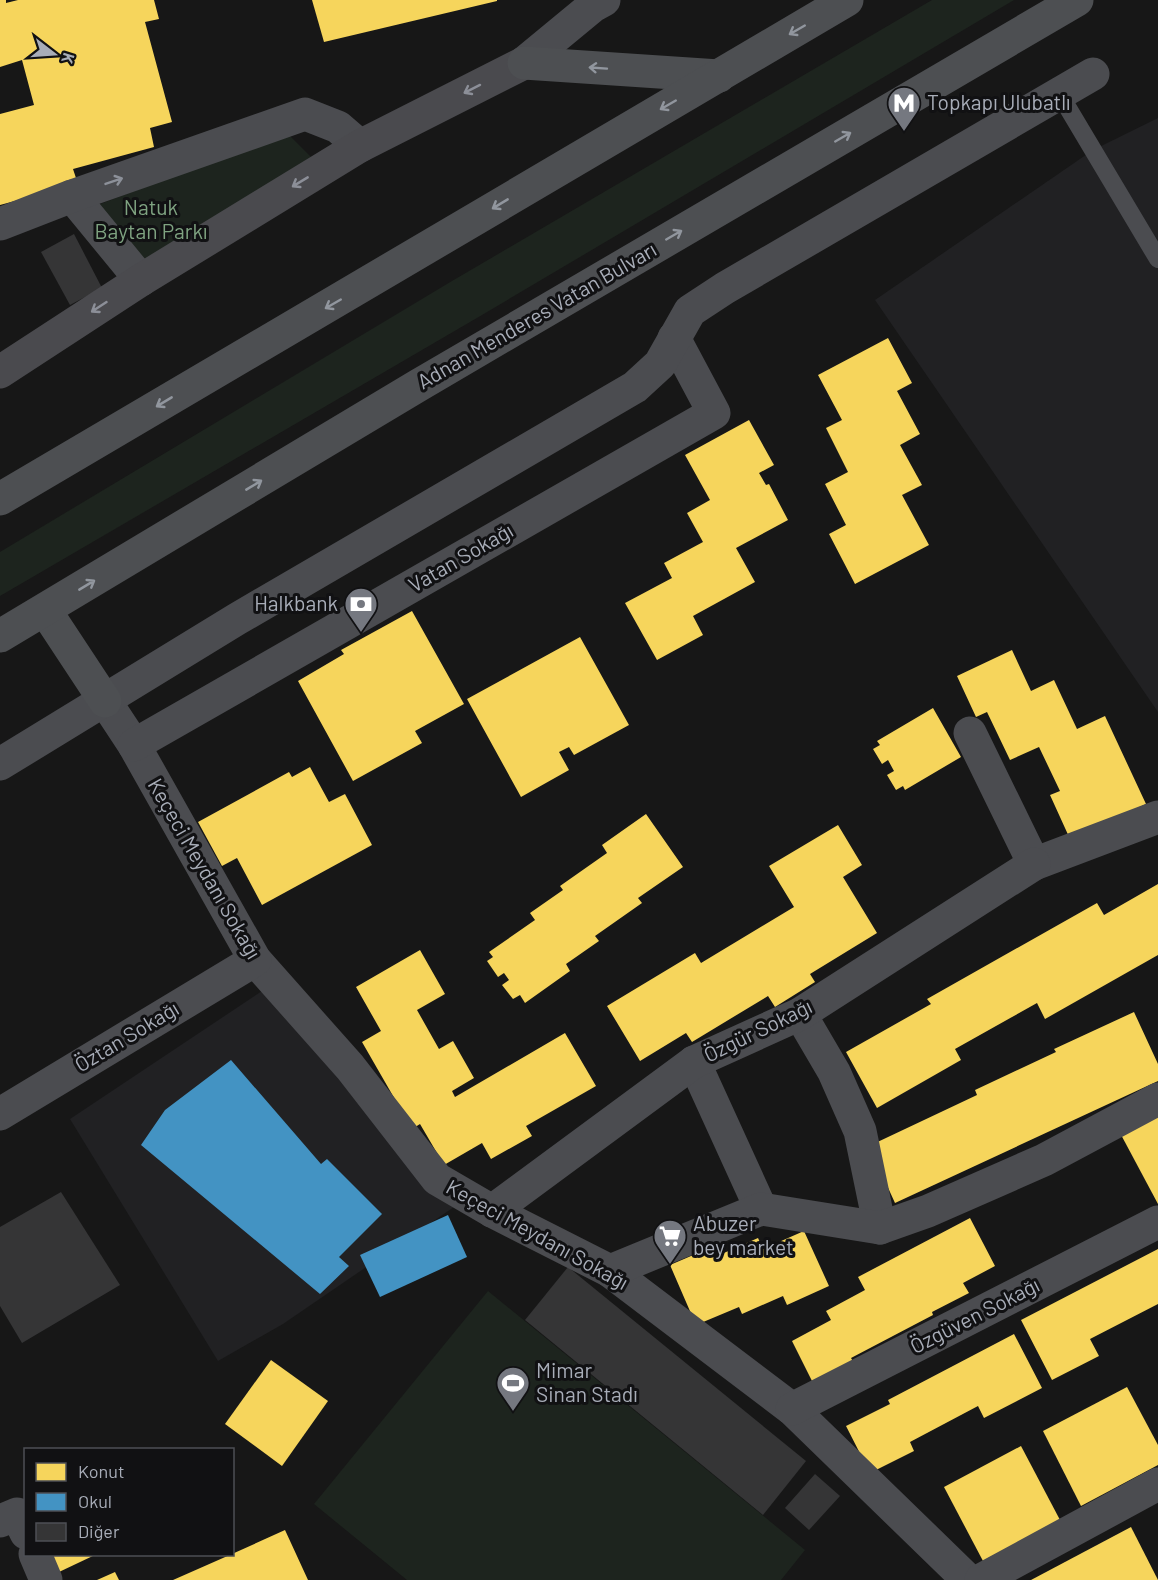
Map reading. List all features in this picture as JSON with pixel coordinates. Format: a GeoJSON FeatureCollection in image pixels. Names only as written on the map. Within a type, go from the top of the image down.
{"type":"FeatureCollection","features":[{"type":"Feature","properties":{"kind":"main road"},"geometry":{"type":"LineString","coordinates":[[0,499],[847,0]]}},
{"type":"Feature","properties":{"kind":"main road","name":"Adnan Menderes Vatan Bulvarı"},"geometry":{"type":"LineString","coordinates":[[0,636],[419,385],[1077,0]]}},
{"type":"Feature","properties":{"kind":"main road"},"geometry":{"type":"LineString","coordinates":[[0,372],[141,280],[360,146],[524,63],[719,76]]}},
{"type":"Feature","properties":{"kind":"main road"},"geometry":{"type":"LineString","coordinates":[[45,610],[105,701]]}},
{"type":"Feature","properties":{"kind":"street"},"geometry":{"type":"LineString","coordinates":[[524,63],[593,6],[604,0]]}},
{"type":"Feature","properties":{"kind":"street"},"geometry":{"type":"LineString","coordinates":[[0,764],[237,619],[635,387],[660,364],[690,311],[724,288],[1093,74]]}},
{"type":"Feature","properties":{"kind":"street"},"geometry":{"type":"LineString","coordinates":[[0,225],[72,196],[305,114],[338,127],[360,146]]}},
{"type":"Feature","properties":{"kind":"street"},"geometry":{"type":"LineString","coordinates":[[72,196],[141,280]]}},
{"type":"Feature","properties":{"kind":"street","name":"Vatan Sokağı"},"geometry":{"type":"LineString","coordinates":[[134,745],[714,413],[674,338]]}},
{"type":"Feature","properties":{"kind":"street","name":"Keçeci Meydanı Sokağı"},"geometry":{"type":"LineString","coordinates":[[105,701],[134,745],[255,960],[350,1067],[437,1179],[492,1211],[610,1271],[792,1408],[968,1580]]}},
{"type":"Feature","properties":{"kind":"street"},"geometry":{"type":"LineString","coordinates":[[970,733],[1034,864]]}},
{"type":"Feature","properties":{"kind":"street","name":"Özgür Sokağı"},"geometry":{"type":"LineString","coordinates":[[492,1211],[694,1062],[800,1014],[1034,864],[1158,817]]}},
{"type":"Feature","properties":{"kind":"street","name":"Öztan Sokağı"},"geometry":{"type":"LineString","coordinates":[[0,1114],[255,960]]}},
{"type":"Feature","properties":{"kind":"street"},"geometry":{"type":"LineString","coordinates":[[800,1014],[834,1072],[860,1131],[880,1228]]}},
{"type":"Feature","properties":{"kind":"street"},"geometry":{"type":"LineString","coordinates":[[694,1062],[761,1209]]}},
{"type":"Feature","properties":{"kind":"street"},"geometry":{"type":"LineString","coordinates":[[610,1271],[761,1209],[880,1228],[1044,1160],[1158,1099]]}},
{"type":"Feature","properties":{"kind":"street","name":"Özgüven Sokağı"},"geometry":{"type":"LineString","coordinates":[[792,1408],[1158,1222]]}},
{"type":"Feature","properties":{"kind":"street"},"geometry":{"type":"LineString","coordinates":[[981,1580],[1158,1484]]}},
{"type":"Feature","properties":{"kind":"street"},"geometry":{"type":"LineString","coordinates":[[0,1521],[17,1514],[24,1529]]}},
{"type":"Feature","properties":{"kind":"street"},"geometry":{"type":"LineString","coordinates":[[36,1556],[46,1580]]}},
{"type":"Feature","properties":{"kind":"lane"},"geometry":{"type":"LineString","coordinates":[[1059,93],[1158,259]]}},
{"type":"Feature","properties":{"kind":"shaded area"},"geometry":{"type":"Polygon","coordinates":[[[1158,118],[1158,712],[875,300],[1093,150],[1158,118]]]}},
{"type":"Feature","properties":{"kind":"shaded area"},"geometry":{"type":"Polygon","coordinates":[[[262,991],[454,1207],[283,1324],[218,1361],[70,1119],[262,991]]]}},
{"type":"Feature","properties":{"kind":"green space"},"geometry":{"type":"Polygon","coordinates":[[[932,0],[1014,0],[482,315],[0,596],[0,552],[452,281],[932,0]]]}},
{"type":"Feature","properties":{"kind":"green space","name":"Natuk Baytan Parkı"},"geometry":{"type":"Polygon","coordinates":[[[287,133],[311,157],[145,261],[95,206],[287,133]]]}},
{"type":"Feature","properties":{"kind":"green space","name":"Mimar Sinan Stadı"},"geometry":{"type":"Polygon","coordinates":[[[488,1291],[805,1550],[781,1580],[407,1580],[314,1504],[488,1291]]]}},
{"type":"Feature","properties":{"kind":"building: Konut"},"geometry":{"type":"Polygon","coordinates":[[[0,0],[6,0],[6,3],[18,0],[154,0],[159,19],[145,22],[172,122],[150,128],[154,147],[73,169],[78,184],[0,205],[0,114],[34,105],[22,60],[0,67],[0,0]]]}},
{"type":"Feature","properties":{"kind":"building: Konut"},"geometry":{"type":"Polygon","coordinates":[[[312,0],[497,0],[497,1],[324,42],[312,0]]]}},
{"type":"Feature","properties":{"kind":"building: Konut"},"geometry":{"type":"Polygon","coordinates":[[[888,338],[912,383],[897,391],[920,434],[900,445],[922,485],[902,495],[929,545],[855,584],[829,534],[846,525],[825,484],[848,472],[826,428],[842,420],[818,375],[888,338]]]}},
{"type":"Feature","properties":{"kind":"building: Konut"},"geometry":{"type":"Polygon","coordinates":[[[749,420],[774,465],[759,473],[766,485],[769,484],[788,520],[736,548],[755,582],[693,616],[703,635],[657,660],[625,603],[672,578],[664,563],[703,542],[687,513],[710,500],[685,455],[749,420]]]}},
{"type":"Feature","properties":{"kind":"building: Konut"},"geometry":{"type":"Polygon","coordinates":[[[412,611],[464,704],[415,731],[422,743],[353,781],[298,681],[344,654],[341,650],[412,611]]]}},
{"type":"Feature","properties":{"kind":"building: Konut"},"geometry":{"type":"Polygon","coordinates":[[[580,637],[629,725],[574,755],[569,747],[559,752],[569,770],[521,797],[467,699],[580,637]]]}},
{"type":"Feature","properties":{"kind":"building: Konut"},"geometry":{"type":"Polygon","coordinates":[[[1012,650],[1031,691],[1054,680],[1077,729],[1105,716],[1146,804],[1070,839],[1050,795],[1060,791],[1039,747],[1010,760],[987,712],[976,717],[957,676],[1012,650]]]}},
{"type":"Feature","properties":{"kind":"building: Konut"},"geometry":{"type":"Polygon","coordinates":[[[933,708],[961,757],[905,790],[903,786],[896,790],[887,775],[894,771],[888,760],[882,764],[873,749],[880,745],[877,741],[933,708]]]}},
{"type":"Feature","properties":{"kind":"building: Konut"},"geometry":{"type":"Polygon","coordinates":[[[310,767],[329,802],[345,794],[372,845],[262,905],[237,858],[222,866],[198,822],[289,772],[292,777],[310,767]]]}},
{"type":"Feature","properties":{"kind":"building: Konut"},"geometry":{"type":"Polygon","coordinates":[[[646,814],[683,867],[638,898],[642,903],[595,936],[599,941],[566,964],[570,971],[525,1003],[520,995],[513,999],[502,985],[509,980],[504,973],[498,977],[487,961],[493,957],[489,952],[535,920],[530,913],[563,890],[560,886],[607,853],[602,845],[646,814]]]}},
{"type":"Feature","properties":{"kind":"building: Konut"},"geometry":{"type":"Polygon","coordinates":[[[838,825],[862,865],[843,877],[877,933],[810,974],[815,982],[775,1007],[768,996],[692,1042],[686,1033],[640,1061],[607,1006],[695,953],[701,963],[794,907],[769,866],[838,825]]]}},
{"type":"Feature","properties":{"kind":"building: Konut"},"geometry":{"type":"Polygon","coordinates":[[[1158,884],[1158,955],[1045,1019],[1037,1003],[955,1049],[961,1060],[877,1108],[846,1052],[931,1004],[927,999],[1097,903],[1104,915],[1158,884]]]}},
{"type":"Feature","properties":{"kind":"building: Konut"},"geometry":{"type":"Polygon","coordinates":[[[420,950],[445,994],[417,1010],[439,1049],[453,1041],[474,1078],[452,1091],[455,1097],[565,1033],[596,1086],[526,1126],[532,1136],[491,1159],[482,1143],[444,1165],[420,1124],[412,1129],[362,1042],[381,1031],[356,987],[420,950]]]}},
{"type":"Feature","properties":{"kind":"building: Konut"},"geometry":{"type":"Polygon","coordinates":[[[1134,1012],[1158,1064],[1158,1081],[895,1203],[869,1146],[977,1095],[975,1090],[1056,1052],[1054,1049],[1134,1012]]]}},
{"type":"Feature","properties":{"kind":"building: Konut"},"geometry":{"type":"Polygon","coordinates":[[[1158,1110],[1158,1204],[1119,1131],[1158,1110]]]}},
{"type":"Feature","properties":{"kind":"building: Konut"},"geometry":{"type":"Polygon","coordinates":[[[970,1218],[995,1266],[963,1283],[969,1293],[932,1312],[933,1315],[851,1358],[858,1370],[817,1391],[792,1341],[831,1320],[826,1311],[865,1290],[858,1277],[970,1218]]]}},
{"type":"Feature","properties":{"kind":"building: Konut"},"geometry":{"type":"Polygon","coordinates":[[[804,1231],[829,1286],[787,1305],[783,1296],[742,1314],[739,1307],[696,1325],[670,1265],[712,1247],[717,1256],[758,1238],[763,1249],[804,1231]]]}},
{"type":"Feature","properties":{"kind":"building: Konut"},"geometry":{"type":"Polygon","coordinates":[[[1158,1249],[1158,1304],[1090,1339],[1099,1356],[1052,1380],[1021,1320],[1158,1249]]]}},
{"type":"Feature","properties":{"kind":"building: Konut"},"geometry":{"type":"Polygon","coordinates":[[[1014,1334],[1042,1388],[984,1418],[978,1406],[910,1442],[914,1451],[870,1473],[846,1426],[890,1404],[888,1400],[1014,1334]]]}},
{"type":"Feature","properties":{"kind":"building: Konut"},"geometry":{"type":"Polygon","coordinates":[[[271,1360],[328,1401],[282,1466],[225,1424],[271,1360]]]}},
{"type":"Feature","properties":{"kind":"building: Konut"},"geometry":{"type":"Polygon","coordinates":[[[1127,1387],[1158,1445],[1158,1465],[1081,1506],[1043,1431],[1127,1387]]]}},
{"type":"Feature","properties":{"kind":"building: Konut"},"geometry":{"type":"Polygon","coordinates":[[[1021,1446],[1060,1520],[983,1561],[944,1487],[1021,1446]]]}},
{"type":"Feature","properties":{"kind":"building: Konut"},"geometry":{"type":"Polygon","coordinates":[[[1131,1527],[1158,1580],[1031,1580],[1131,1527]]]}},
{"type":"Feature","properties":{"kind":"building: Konut"},"geometry":{"type":"Polygon","coordinates":[[[285,1530],[308,1580],[173,1580],[227,1556],[234,1556],[234,1553],[285,1530]]]}},
{"type":"Feature","properties":{"kind":"building: Konut"},"geometry":{"type":"Polygon","coordinates":[[[53,1556],[93,1556],[59,1572],[53,1556]]]}},
{"type":"Feature","properties":{"kind":"building: Konut"},"geometry":{"type":"Polygon","coordinates":[[[115,1572],[119,1580],[97,1580],[115,1572]]]}},
{"type":"Feature","properties":{"kind":"building: Okul"},"geometry":{"type":"Polygon","coordinates":[[[231,1060],[321,1164],[327,1159],[382,1214],[339,1257],[349,1266],[320,1294],[141,1145],[165,1110],[231,1060]]]}},
{"type":"Feature","properties":{"kind":"building: Okul"},"geometry":{"type":"Polygon","coordinates":[[[448,1215],[467,1257],[380,1297],[360,1255],[448,1215]]]}},
{"type":"Feature","properties":{"kind":"building: Diğer"},"geometry":{"type":"Polygon","coordinates":[[[74,234],[102,288],[70,305],[41,252],[74,234]]]}},
{"type":"Feature","properties":{"kind":"building: Diğer"},"geometry":{"type":"Polygon","coordinates":[[[61,1192],[120,1285],[22,1343],[0,1306],[0,1227],[61,1192]]]}},
{"type":"Feature","properties":{"kind":"building: Diğer"},"geometry":{"type":"Polygon","coordinates":[[[568,1267],[806,1461],[763,1515],[525,1320],[568,1267]]]}},
{"type":"Feature","properties":{"kind":"building: Diğer"},"geometry":{"type":"Polygon","coordinates":[[[815,1474],[840,1496],[809,1530],[785,1508],[815,1474]]]}},
{"type":"Feature","properties":{"kind":"place","name":"Topkapı Ulubatlı"},"geometry":{"type":"Point","coordinates":[904,132]}},
{"type":"Feature","properties":{"kind":"place","name":"Halkbank"},"geometry":{"type":"Point","coordinates":[361,633]}},
{"type":"Feature","properties":{"kind":"place","name":"Abuzer bey market"},"geometry":{"type":"Point","coordinates":[670,1265]}},
{"type":"Feature","properties":{"kind":"place","name":"Mimar Sinan Stadı"},"geometry":{"type":"Point","coordinates":[513,1412]}}]}
